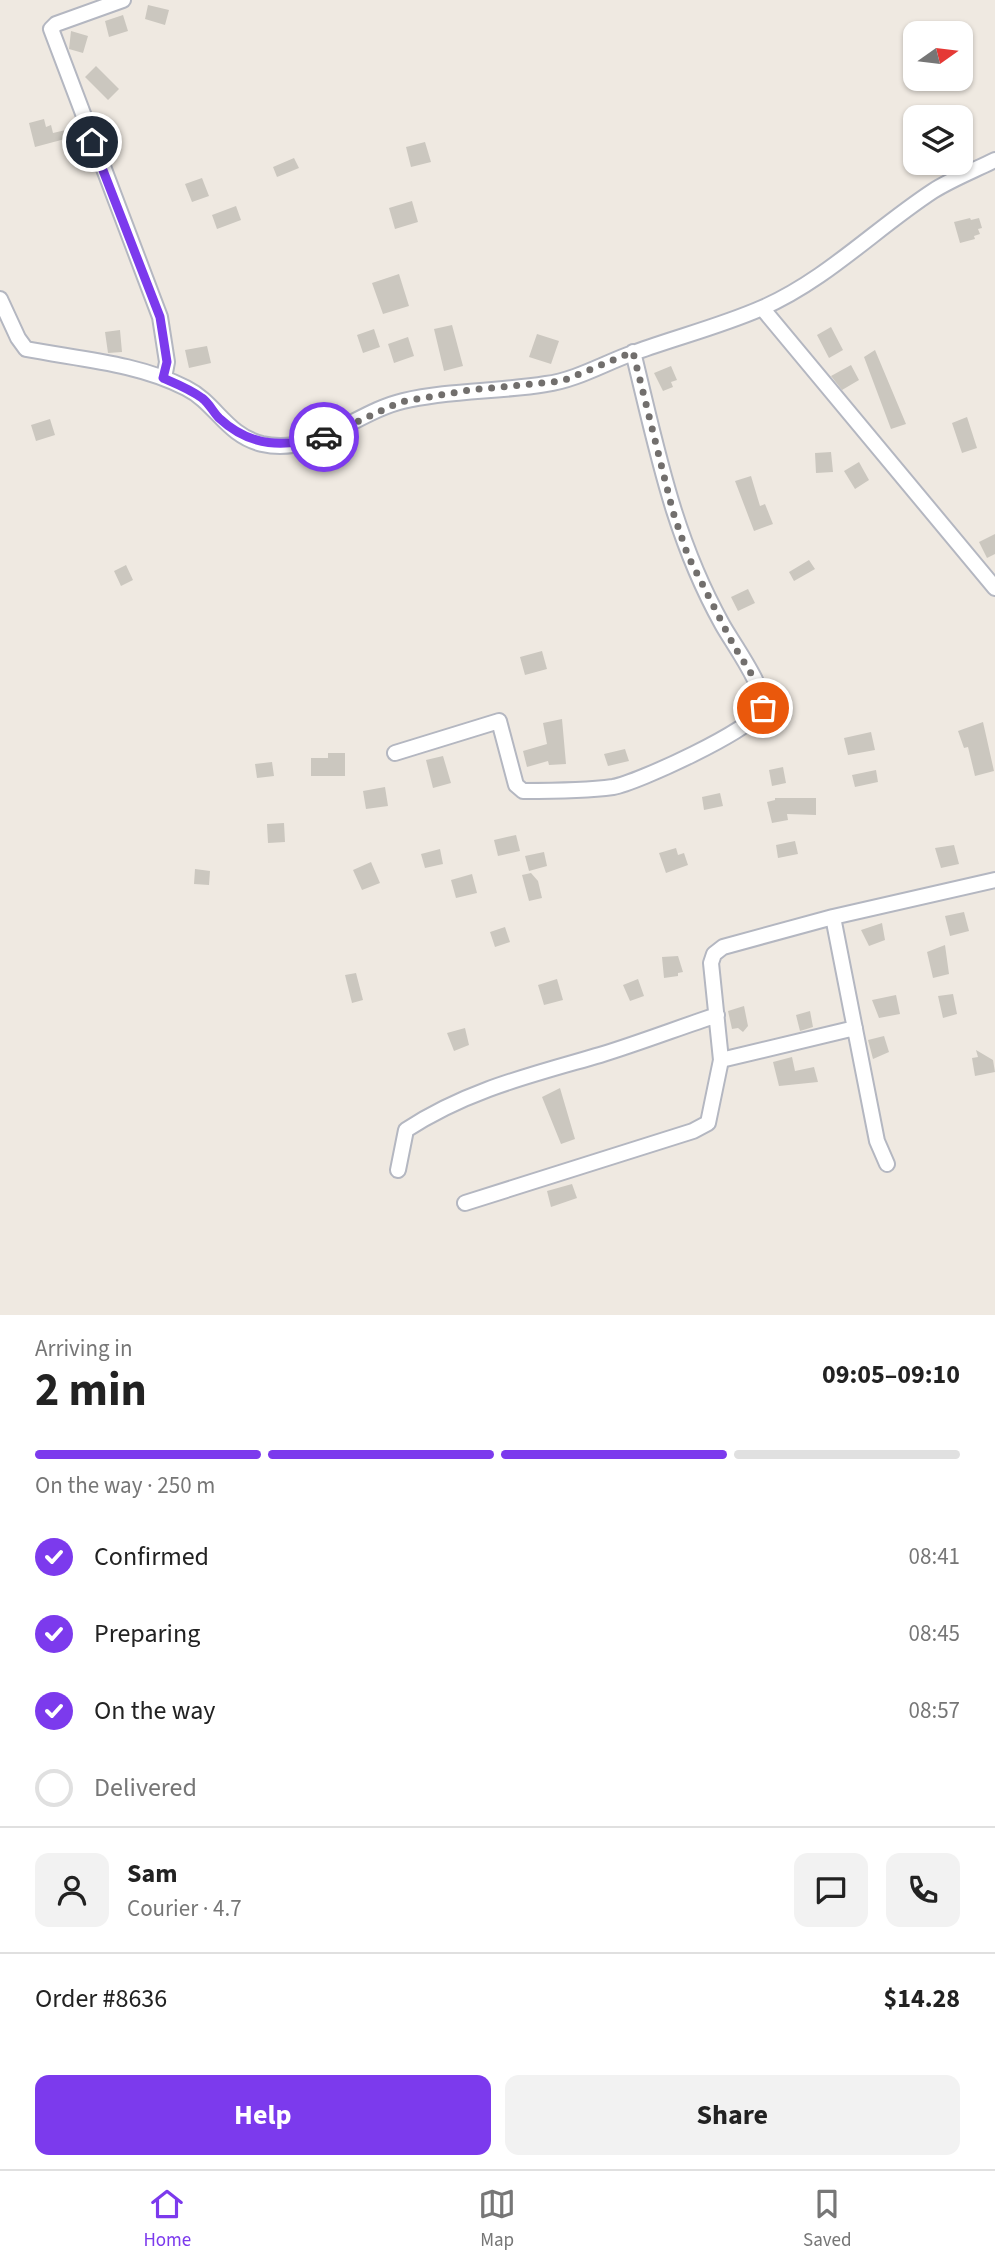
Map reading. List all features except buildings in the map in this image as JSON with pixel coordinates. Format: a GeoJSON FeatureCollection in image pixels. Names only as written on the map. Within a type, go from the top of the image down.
{"type":"FeatureCollection","features":[{"type":"Feature","properties":{"kind":"street"},"geometry":{"type":"LineString","coordinates":[[123,0],[55,23],[51,29],[160,317],[167,362],[163,378]]}},
{"type":"Feature","properties":{"kind":"street"},"geometry":{"type":"LineString","coordinates":[[0,299],[26,349],[105,363],[163,378],[204,399],[218,417],[241,436],[263,444],[294,444],[326,436],[400,402],[470,390],[562,381],[633,352],[762,308],[810,284],[934,191],[995,160]]}},
{"type":"Feature","properties":{"kind":"street"},"geometry":{"type":"LineString","coordinates":[[762,308],[995,588]]}},
{"type":"Feature","properties":{"kind":"street"},"geometry":{"type":"LineString","coordinates":[[395,752],[499,721],[519,788],[528,791],[615,787],[727,737],[763,708],[762,691],[734,646],[688,556],[673,512],[633,352]]}},
{"type":"Feature","properties":{"kind":"street"},"geometry":{"type":"LineString","coordinates":[[466,1203],[693,1131],[708,1122],[721,1060],[711,971],[714,954],[723,947],[833,917],[995,880]]}},
{"type":"Feature","properties":{"kind":"street"},"geometry":{"type":"LineString","coordinates":[[833,917],[877,1141],[887,1164]]}},
{"type":"Feature","properties":{"kind":"street"},"geometry":{"type":"LineString","coordinates":[[398,1170],[405,1129],[428,1115],[490,1086],[602,1054],[717,1015]]}},
{"type":"Feature","properties":{"kind":"street"},"geometry":{"type":"LineString","coordinates":[[721,1060],[855,1028]]}},
{"type":"Feature","properties":{"kind":"way so far"},"geometry":{"type":"LineString","coordinates":[[324,437],[400,402],[470,390],[544,385],[562,381],[633,352],[673,512],[688,556],[706,596],[762,691],[763,708]]}},
{"type":"Feature","properties":{"kind":"route"},"geometry":{"type":"LineString","coordinates":[[92,142],[160,317],[167,362],[163,378],[204,399],[218,417],[241,436],[263,444],[294,444],[324,437]]}}]}
